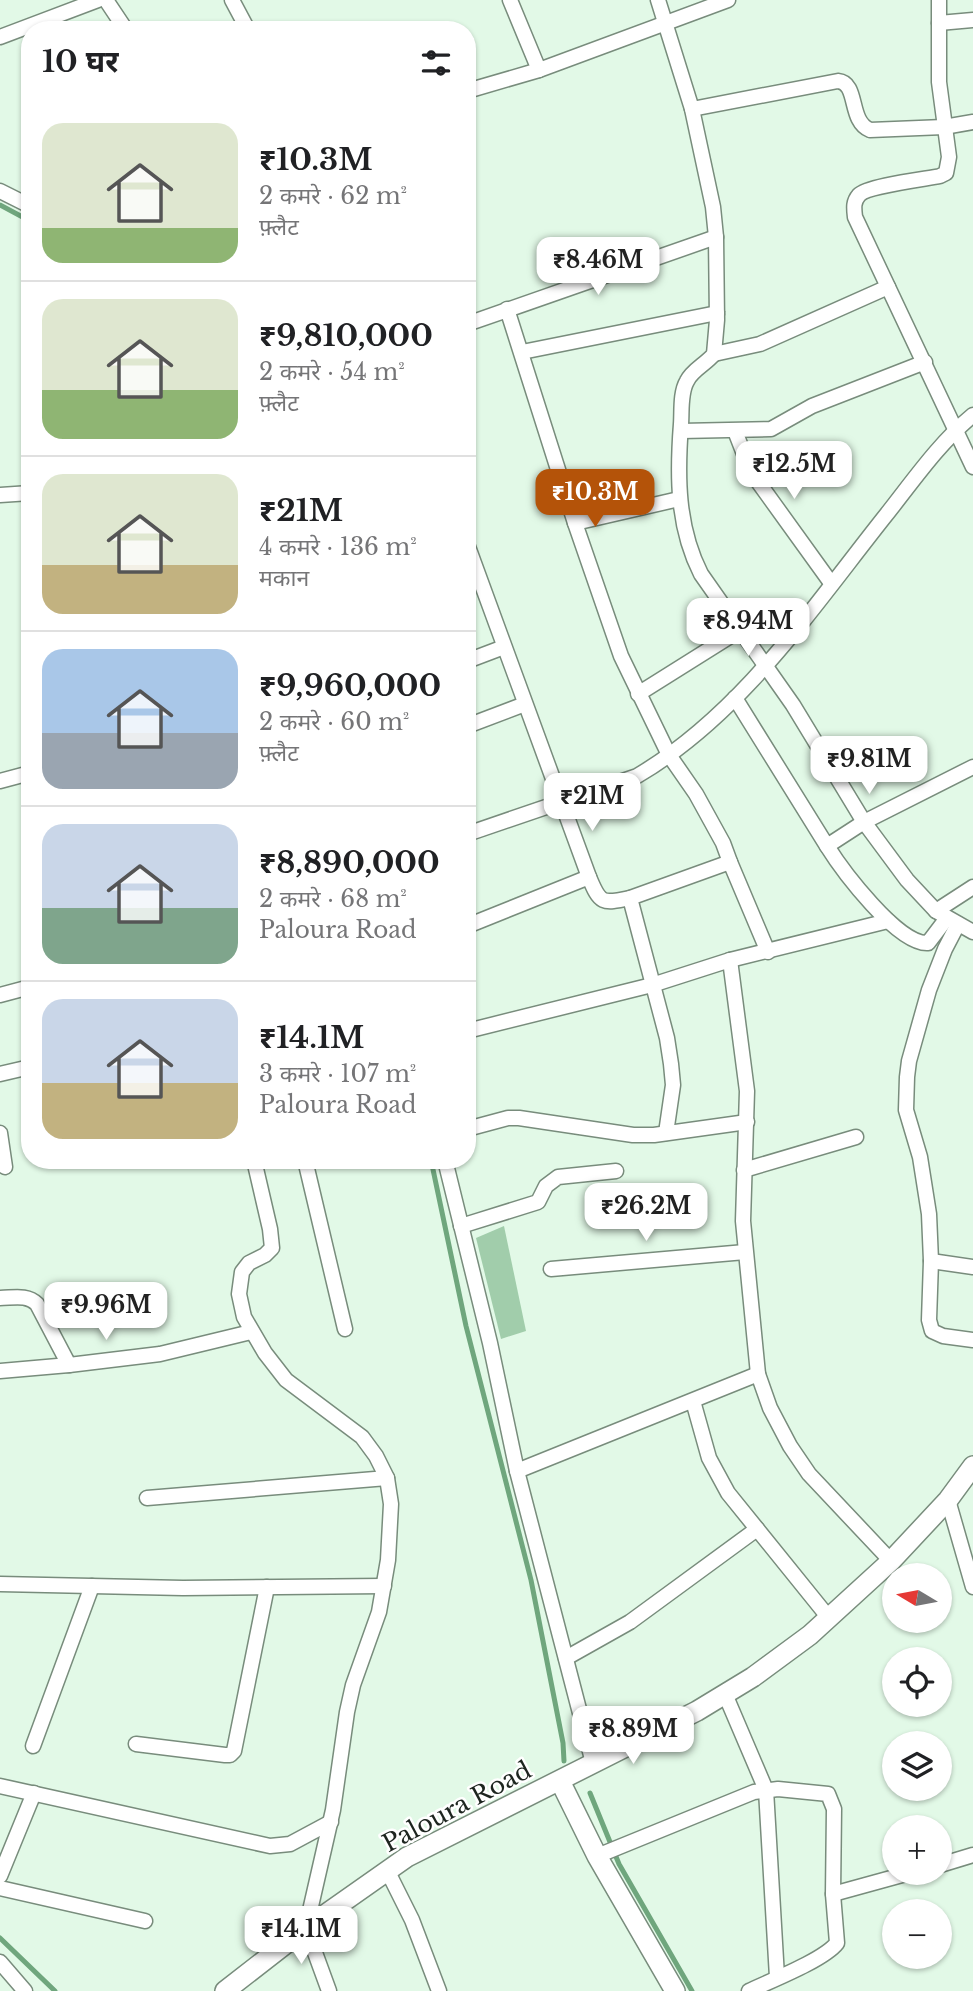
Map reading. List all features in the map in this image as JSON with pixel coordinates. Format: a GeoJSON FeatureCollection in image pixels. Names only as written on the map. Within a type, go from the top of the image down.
{"type":"FeatureCollection","features":[{"type":"Feature","properties":{"kind":"main road","name":"Paloura Road"},"geometry":{"type":"LineString","coordinates":[[225,1991],[306,1928],[387,1870],[427,1846],[560,1781],[753,1678],[810,1635],[891,1561],[948,1500],[973,1466]]}},
{"type":"Feature","properties":{"kind":"main road"},"geometry":{"type":"LineString","coordinates":[[560,1781],[675,1991]]}},
{"type":"Feature","properties":{"kind":"street"},"geometry":{"type":"LineString","coordinates":[[42,21],[98,0]]}},
{"type":"Feature","properties":{"kind":"street"},"geometry":{"type":"LineString","coordinates":[[106,0],[120,21]]}},
{"type":"Feature","properties":{"kind":"street"},"geometry":{"type":"LineString","coordinates":[[232,0],[243,21]]}},
{"type":"Feature","properties":{"kind":"street"},"geometry":{"type":"LineString","coordinates":[[510,0],[539,70]]}},
{"type":"Feature","properties":{"kind":"street"},"geometry":{"type":"LineString","coordinates":[[657,0],[692,109],[713,207],[717,313],[714,355]]}},
{"type":"Feature","properties":{"kind":"street"},"geometry":{"type":"LineString","coordinates":[[476,88],[539,70],[729,0]]}},
{"type":"Feature","properties":{"kind":"street"},"geometry":{"type":"LineString","coordinates":[[939,0],[939,82],[949,157],[946,173],[868,190],[857,197],[853,204],[855,217],[973,467]]}},
{"type":"Feature","properties":{"kind":"street"},"geometry":{"type":"LineString","coordinates":[[939,23],[973,20]]}},
{"type":"Feature","properties":{"kind":"street"},"geometry":{"type":"LineString","coordinates":[[0,37],[21,29]]}},
{"type":"Feature","properties":{"kind":"street"},"geometry":{"type":"LineString","coordinates":[[692,109],[838,81],[848,85],[863,127],[878,131],[944,127],[973,122]]}},
{"type":"Feature","properties":{"kind":"street"},"geometry":{"type":"LineString","coordinates":[[0,191],[21,201]]}},
{"type":"Feature","properties":{"kind":"street"},"geometry":{"type":"LineString","coordinates":[[476,321],[716,237]]}},
{"type":"Feature","properties":{"kind":"street"},"geometry":{"type":"LineString","coordinates":[[888,287],[760,344],[714,355],[687,381],[683,395],[679,499],[691,554],[701,574],[793,705],[864,822],[907,880],[947,918],[973,932]]}},
{"type":"Feature","properties":{"kind":"street"},"geometry":{"type":"LineString","coordinates":[[507,309],[607,620],[638,694],[669,755],[696,794],[723,843],[768,952]]}},
{"type":"Feature","properties":{"kind":"street"},"geometry":{"type":"LineString","coordinates":[[522,352],[717,313]]}},
{"type":"Feature","properties":{"kind":"street"},"geometry":{"type":"LineString","coordinates":[[681,431],[771,429],[812,406],[925,362]]}},
{"type":"Feature","properties":{"kind":"street"},"geometry":{"type":"LineString","coordinates":[[476,831],[637,776],[669,755],[735,698],[765,666],[956,429],[973,415]]}},
{"type":"Feature","properties":{"kind":"street"},"geometry":{"type":"LineString","coordinates":[[735,431],[751,472],[831,583]]}},
{"type":"Feature","properties":{"kind":"street"},"geometry":{"type":"LineString","coordinates":[[0,495],[21,494]]}},
{"type":"Feature","properties":{"kind":"street"},"geometry":{"type":"LineString","coordinates":[[575,523],[679,499]]}},
{"type":"Feature","properties":{"kind":"street"},"geometry":{"type":"LineString","coordinates":[[476,569],[599,899],[607,903],[630,898],[730,862]]}},
{"type":"Feature","properties":{"kind":"street"},"geometry":{"type":"LineString","coordinates":[[638,694],[740,630]]}},
{"type":"Feature","properties":{"kind":"street"},"geometry":{"type":"LineString","coordinates":[[476,658],[504,648]]}},
{"type":"Feature","properties":{"kind":"street"},"geometry":{"type":"LineString","coordinates":[[735,698],[852,883],[888,921],[922,944],[933,939],[973,887]]}},
{"type":"Feature","properties":{"kind":"street"},"geometry":{"type":"LineString","coordinates":[[476,723],[525,704]]}},
{"type":"Feature","properties":{"kind":"street"},"geometry":{"type":"LineString","coordinates":[[827,846],[864,822],[973,767]]}},
{"type":"Feature","properties":{"kind":"street"},"geometry":{"type":"LineString","coordinates":[[0,781],[21,775]]}},
{"type":"Feature","properties":{"kind":"street"},"geometry":{"type":"LineString","coordinates":[[476,922],[589,877]]}},
{"type":"Feature","properties":{"kind":"street"},"geometry":{"type":"LineString","coordinates":[[630,898],[667,1038],[671,1064],[673,1085],[666,1133]]}},
{"type":"Feature","properties":{"kind":"street"},"geometry":{"type":"LineString","coordinates":[[947,918],[945,949],[929,990],[909,1061],[906,1110],[920,1157],[929,1214],[929,1320],[932,1331],[973,1340]]}},
{"type":"Feature","properties":{"kind":"street"},"geometry":{"type":"LineString","coordinates":[[476,1029],[652,985],[730,960],[888,921]]}},
{"type":"Feature","properties":{"kind":"street"},"geometry":{"type":"LineString","coordinates":[[730,960],[747,1091],[745,1252],[758,1374],[770,1408],[808,1474],[891,1561]]}},
{"type":"Feature","properties":{"kind":"street"},"geometry":{"type":"LineString","coordinates":[[0,995],[21,989]]}},
{"type":"Feature","properties":{"kind":"street"},"geometry":{"type":"LineString","coordinates":[[0,1074],[21,1069]]}},
{"type":"Feature","properties":{"kind":"street"},"geometry":{"type":"LineString","coordinates":[[476,1127],[508,1118],[519,1118],[632,1135],[747,1122]]}},
{"type":"Feature","properties":{"kind":"street"},"geometry":{"type":"LineString","coordinates":[[0,1133],[5,1167]]}},
{"type":"Feature","properties":{"kind":"street"},"geometry":{"type":"LineString","coordinates":[[744,1170],[856,1137]]}},
{"type":"Feature","properties":{"kind":"street"},"geometry":{"type":"LineString","coordinates":[[256,1169],[272,1248],[249,1263],[242,1272],[239,1283],[244,1317],[251,1332],[286,1380],[362,1437],[376,1455],[387,1478],[391,1504],[391,1528],[379,1612],[353,1685],[331,1822],[306,1928],[329,1991]]}},
{"type":"Feature","properties":{"kind":"street"},"geometry":{"type":"LineString","coordinates":[[307,1169],[345,1329]]}},
{"type":"Feature","properties":{"kind":"street"},"geometry":{"type":"LineString","coordinates":[[447,1169],[490,1343],[517,1471],[593,1763]]}},
{"type":"Feature","properties":{"kind":"street"},"geometry":{"type":"LineString","coordinates":[[461,1226],[538,1202],[551,1181],[558,1177],[616,1171]]}},
{"type":"Feature","properties":{"kind":"street"},"geometry":{"type":"LineString","coordinates":[[551,1269],[745,1252]]}},
{"type":"Feature","properties":{"kind":"street"},"geometry":{"type":"LineString","coordinates":[[931,1261],[973,1267]]}},
{"type":"Feature","properties":{"kind":"street"},"geometry":{"type":"LineString","coordinates":[[0,1298],[31,1298],[37,1304],[68,1365]]}},
{"type":"Feature","properties":{"kind":"street"},"geometry":{"type":"LineString","coordinates":[[0,1371],[160,1354],[251,1332]]}},
{"type":"Feature","properties":{"kind":"street"},"geometry":{"type":"LineString","coordinates":[[517,1471],[758,1374]]}},
{"type":"Feature","properties":{"kind":"street"},"geometry":{"type":"LineString","coordinates":[[693,1401],[709,1458],[729,1493],[829,1618]]}},
{"type":"Feature","properties":{"kind":"street"},"geometry":{"type":"LineString","coordinates":[[148,1498],[387,1478]]}},
{"type":"Feature","properties":{"kind":"street"},"geometry":{"type":"LineString","coordinates":[[948,1500],[969,1558],[973,1587]]}},
{"type":"Feature","properties":{"kind":"street"},"geometry":{"type":"LineString","coordinates":[[566,1658],[630,1622],[757,1529]]}},
{"type":"Feature","properties":{"kind":"street"},"geometry":{"type":"LineString","coordinates":[[0,1584],[384,1586]]}},
{"type":"Feature","properties":{"kind":"street"},"geometry":{"type":"LineString","coordinates":[[33,1746],[92,1586]]}},
{"type":"Feature","properties":{"kind":"street"},"geometry":{"type":"LineString","coordinates":[[136,1744],[225,1755],[234,1751],[267,1587]]}},
{"type":"Feature","properties":{"kind":"street"},"geometry":{"type":"LineString","coordinates":[[725,1694],[766,1790],[777,1977]]}},
{"type":"Feature","properties":{"kind":"street"},"geometry":{"type":"LineString","coordinates":[[0,1786],[270,1846],[290,1844],[331,1822]]}},
{"type":"Feature","properties":{"kind":"street"},"geometry":{"type":"LineString","coordinates":[[601,1855],[754,1792],[810,1791],[828,1794],[834,1809],[833,1894],[837,1943],[832,1949],[749,1991]]}},
{"type":"Feature","properties":{"kind":"street"},"geometry":{"type":"LineString","coordinates":[[0,1876],[34,1793]]}},
{"type":"Feature","properties":{"kind":"street"},"geometry":{"type":"LineString","coordinates":[[952,1861],[973,1855]]}},
{"type":"Feature","properties":{"kind":"street"},"geometry":{"type":"LineString","coordinates":[[387,1870],[412,1920],[439,1991]]}},
{"type":"Feature","properties":{"kind":"street"},"geometry":{"type":"LineString","coordinates":[[833,1894],[882,1880]]}},
{"type":"Feature","properties":{"kind":"street"},"geometry":{"type":"LineString","coordinates":[[0,1888],[145,1921]]}},
{"type":"Feature","properties":{"kind":"street"},"geometry":{"type":"LineString","coordinates":[[0,1962],[25,1991]]}},
{"type":"Feature","properties":{"kind":"green space"},"geometry":{"type":"Polygon","coordinates":[[[504,1226],[526,1331],[501,1339],[476,1238],[504,1226]]]}},
{"type":"Feature","properties":{"kind":"waterway"},"geometry":{"type":"LineString","coordinates":[[0,205],[21,216]]}},
{"type":"Feature","properties":{"kind":"waterway"},"geometry":{"type":"LineString","coordinates":[[433,1169],[466,1326],[531,1580],[563,1743],[564,1761]]}},
{"type":"Feature","properties":{"kind":"waterway"},"geometry":{"type":"LineString","coordinates":[[590,1793],[619,1864],[692,1991]]}},
{"type":"Feature","properties":{"kind":"waterway"},"geometry":{"type":"LineString","coordinates":[[0,1938],[55,1991]]}}]}
